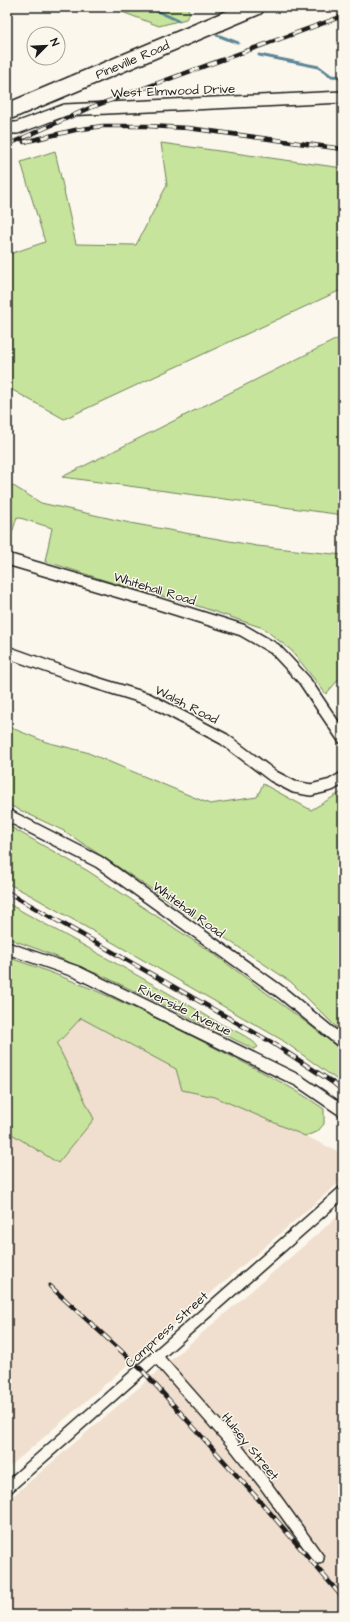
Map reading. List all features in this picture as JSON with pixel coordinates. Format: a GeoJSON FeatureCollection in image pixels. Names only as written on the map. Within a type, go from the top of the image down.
{"type":"FeatureCollection","features":[{"type":"Feature","properties":{"kind":"main road","name":"Pineville Road"},"geometry":{"type":"LineString","coordinates":[[7,112],[256,7]]}},
{"type":"Feature","properties":{"kind":"street","name":"West Elmwood Drive"},"geometry":{"type":"LineString","coordinates":[[7,128],[18,128],[66,110],[343,97]]}},
{"type":"Feature","properties":{"kind":"street","name":"Whitehall Road"},"geometry":{"type":"LineString","coordinates":[[7,559],[242,630],[275,649],[304,680],[343,738]]}},
{"type":"Feature","properties":{"kind":"street","name":"Walsh Road"},"geometry":{"type":"LineString","coordinates":[[7,652],[77,677],[148,699],[224,739],[273,776],[294,787],[311,790],[331,785],[343,778]]}},
{"type":"Feature","properties":{"kind":"street","name":"Whitehall Road"},"geometry":{"type":"LineString","coordinates":[[7,815],[99,862],[282,993],[343,1043]]}},
{"type":"Feature","properties":{"kind":"street","name":"Riverside Avenue"},"geometry":{"type":"LineString","coordinates":[[7,948],[77,972],[299,1081],[343,1111]]}},
{"type":"Feature","properties":{"kind":"street","name":"Compress Street"},"geometry":{"type":"LineString","coordinates":[[7,1488],[343,1192]]}},
{"type":"Feature","properties":{"kind":"street","name":"Hulsey Street"},"geometry":{"type":"LineString","coordinates":[[156,1356],[235,1446],[264,1483],[318,1558]]}},
{"type":"Feature","properties":{"kind":"shaded area"},"geometry":{"type":"Polygon","coordinates":[[[81,1018],[176,1069],[182,1090],[215,1097],[291,1129],[343,1154],[343,1179],[7,1469],[7,1131],[58,1163],[93,1119],[57,1044],[81,1018]]]}},
{"type":"Feature","properties":{"kind":"shaded area"},"geometry":{"type":"Polygon","coordinates":[[[343,1212],[343,1615],[7,1615],[7,1501],[343,1212]]]}},
{"type":"Feature","properties":{"kind":"green space"},"geometry":{"type":"Polygon","coordinates":[[[99,7],[187,7],[190,13],[186,19],[159,26],[117,10],[99,7]]]}},
{"type":"Feature","properties":{"kind":"green space"},"geometry":{"type":"Polygon","coordinates":[[[161,143],[343,168],[343,289],[64,419],[7,387],[7,255],[45,242],[21,162],[55,151],[76,244],[136,245],[167,185],[161,143]]]}},
{"type":"Feature","properties":{"kind":"green space"},"geometry":{"type":"Polygon","coordinates":[[[343,336],[343,515],[62,477],[343,336]]]}},
{"type":"Feature","properties":{"kind":"green space"},"geometry":{"type":"Polygon","coordinates":[[[7,482],[41,503],[130,523],[257,546],[343,555],[343,677],[340,678],[326,694],[292,651],[263,628],[189,603],[110,582],[45,561],[52,528],[17,517],[7,549],[7,482]]]}},
{"type":"Feature","properties":{"kind":"green space"},"geometry":{"type":"Polygon","coordinates":[[[7,726],[46,742],[86,752],[210,804],[257,797],[263,784],[311,810],[343,791],[343,1034],[291,982],[64,831],[7,804],[7,726]]]}},
{"type":"Feature","properties":{"kind":"green space"},"geometry":{"type":"Polygon","coordinates":[[[7,825],[88,871],[214,954],[323,1035],[343,1052],[343,1084],[282,1040],[7,883],[7,825]]]}},
{"type":"Feature","properties":{"kind":"green space"},"geometry":{"type":"Polygon","coordinates":[[[7,903],[139,976],[217,1022],[245,1036],[258,1047],[254,1049],[105,977],[7,938],[7,903]]]}},
{"type":"Feature","properties":{"kind":"green space"},"geometry":{"type":"Polygon","coordinates":[[[7,957],[35,966],[116,1000],[169,1024],[261,1071],[287,1085],[324,1109],[324,1124],[317,1132],[305,1136],[215,1097],[182,1090],[176,1069],[81,1018],[57,1044],[94,1119],[58,1163],[7,1131],[7,957]]]}},
{"type":"Feature","properties":{"kind":"waterway"},"geometry":{"type":"LineString","coordinates":[[148,7],[179,21]]}},
{"type":"Feature","properties":{"kind":"waterway"},"geometry":{"type":"LineString","coordinates":[[217,35],[238,43]]}},
{"type":"Feature","properties":{"kind":"waterway"},"geometry":{"type":"LineString","coordinates":[[259,55],[319,67],[331,76],[343,77]]}},
{"type":"Feature","properties":{"kind":"railway"},"geometry":{"type":"LineString","coordinates":[[7,145],[92,107],[343,16]]}},
{"type":"Feature","properties":{"kind":"railway"},"geometry":{"type":"LineString","coordinates":[[24,142],[75,130],[103,126],[147,126],[188,128],[343,149]]}},
{"type":"Feature","properties":{"kind":"railway"},"geometry":{"type":"LineString","coordinates":[[7,892],[271,1042],[332,1082],[343,1091]]}},
{"type":"Feature","properties":{"kind":"railway"},"geometry":{"type":"LineString","coordinates":[[50,1286],[142,1370],[267,1509],[343,1598]]}}]}
